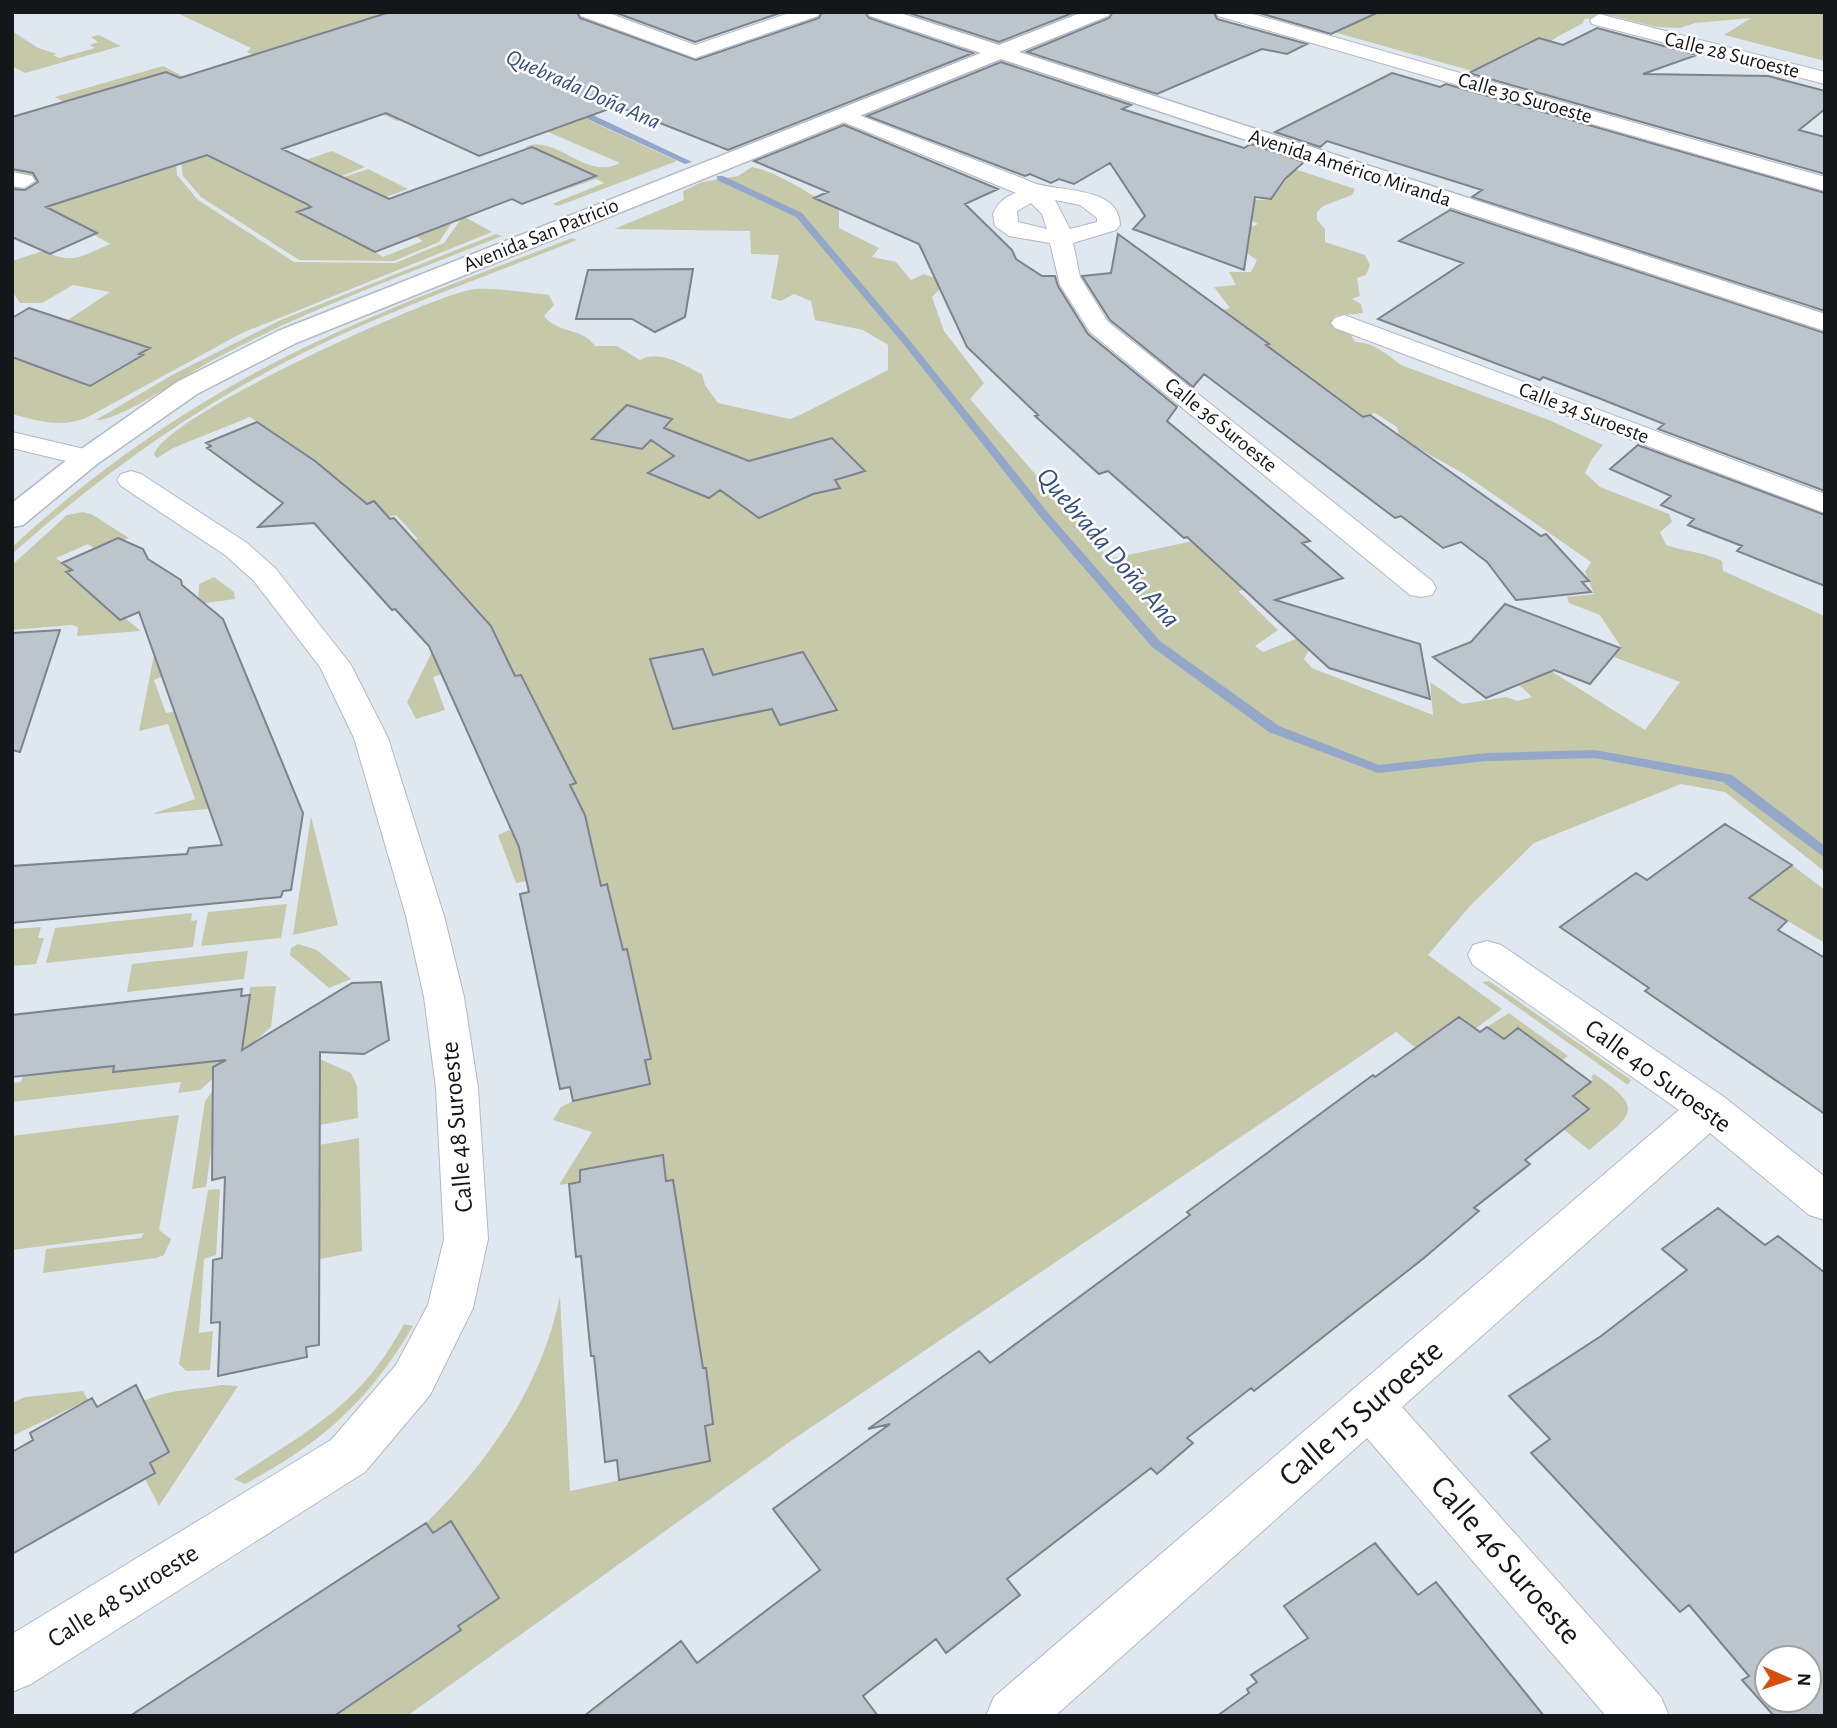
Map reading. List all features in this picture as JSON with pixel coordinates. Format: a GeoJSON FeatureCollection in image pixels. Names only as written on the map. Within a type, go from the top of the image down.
{"type":"FeatureCollection","features":[{"type":"Feature","properties":{"kind":"street"},"geometry":{"type":"LineString","coordinates":[[588,12],[695,52],[811,12]]}},
{"type":"Feature","properties":{"kind":"street","name":"Avenida Américo Miranda"},"geometry":{"type":"LineString","coordinates":[[877,12],[1825,323]]}},
{"type":"Feature","properties":{"kind":"street","name":"Avenida San Patricio"},"geometry":{"type":"LineString","coordinates":[[12,518],[87,458],[187,388],[287,337],[1101,12]]}},
{"type":"Feature","properties":{"kind":"street","name":"Calle 30 Suroeste"},"geometry":{"type":"LineString","coordinates":[[1225,12],[1825,184]]}},
{"type":"Feature","properties":{"kind":"street","name":"Calle 28 Suroeste"},"geometry":{"type":"LineString","coordinates":[[1599,20],[1825,78]]}},
{"type":"Feature","properties":{"kind":"street","name":"Calle 36 Suroeste"},"geometry":{"type":"LineString","coordinates":[[843,115],[1019,185],[1037,195],[1056,216],[1063,235],[1066,272],[1099,327],[1421,588]]}},
{"type":"Feature","properties":{"kind":"street","name":"Calle 36 Suroeste"},"geometry":{"type":"LineString","coordinates":[[1063,193],[1095,203],[1110,221],[1100,230],[1063,235],[1028,234],[1007,226],[1004,220],[1005,209],[1018,200],[1063,193]]}},
{"type":"Feature","properties":{"kind":"street","name":"Calle 34 Suroeste"},"geometry":{"type":"LineString","coordinates":[[1344,323],[1825,504]]}},
{"type":"Feature","properties":{"kind":"street"},"geometry":{"type":"LineString","coordinates":[[12,440],[87,458]]}},
{"type":"Feature","properties":{"kind":"street","name":"Calle 48 Suroeste"},"geometry":{"type":"LineString","coordinates":[[12,1665],[348,1456],[413,1380],[450,1308],[466,1239],[457,1088],[444,997],[425,916],[371,738],[335,665],[265,575],[236,549],[131,480]]}},
{"type":"Feature","properties":{"kind":"street","name":"Calle 40 Suroeste"},"geometry":{"type":"LineString","coordinates":[[1488,955],[1709,1109],[1825,1202]]}},
{"type":"Feature","properties":{"kind":"street","name":"Calle 15 Suroeste"},"geometry":{"type":"LineString","coordinates":[[1013,1716],[1709,1109]]}},
{"type":"Feature","properties":{"kind":"street","name":"Calle 46 Suroeste"},"geometry":{"type":"LineString","coordinates":[[1370,1405],[1642,1716]]}},
{"type":"Feature","properties":{"kind":"green space"},"geometry":{"type":"Polygon","coordinates":[[[175,12],[408,12],[571,112],[677,161],[558,206],[552,204],[604,183],[596,179],[540,198],[595,177],[526,149],[527,146],[550,147],[596,167],[620,163],[467,97],[397,121],[247,52],[251,48],[175,12]]]}},
{"type":"Feature","properties":{"kind":"green space"},"geometry":{"type":"Polygon","coordinates":[[[1263,12],[1349,26],[1380,12],[1825,12],[1825,61],[1724,35],[1751,18],[1695,23],[1680,28],[1656,27],[1613,16],[1584,19],[1583,23],[1557,37],[1497,78],[1263,12]]]}},
{"type":"Feature","properties":{"kind":"green space"},"geometry":{"type":"Polygon","coordinates":[[[12,31],[38,48],[57,54],[53,55],[59,58],[95,48],[90,45],[98,42],[91,37],[99,35],[121,46],[25,73],[12,66],[12,31]]]}},
{"type":"Feature","properties":{"kind":"green space"},"geometry":{"type":"Polygon","coordinates":[[[163,66],[186,78],[149,76],[113,88],[311,207],[298,213],[328,225],[324,227],[353,242],[358,240],[383,257],[423,241],[415,236],[456,217],[439,242],[394,261],[299,260],[201,197],[183,176],[180,156],[107,126],[55,97],[163,66]]]}},
{"type":"Feature","properties":{"kind":"green space"},"geometry":{"type":"Polygon","coordinates":[[[12,127],[176,161],[177,175],[198,200],[294,262],[395,263],[444,243],[463,216],[492,232],[242,333],[86,418],[67,423],[40,421],[12,414],[12,357],[110,292],[73,285],[42,303],[20,303],[12,291],[12,261],[43,251],[63,258],[77,258],[110,244],[93,234],[12,203],[12,186],[27,189],[42,180],[12,170],[12,127]]]}},
{"type":"Feature","properties":{"kind":"green space"},"geometry":{"type":"Polygon","coordinates":[[[332,151],[365,167],[323,183],[288,166],[332,151]]]}},
{"type":"Feature","properties":{"kind":"green space"},"geometry":{"type":"Polygon","coordinates":[[[752,167],[786,180],[839,209],[839,228],[879,248],[872,257],[896,262],[911,280],[924,274],[941,280],[940,289],[932,297],[944,331],[984,383],[970,399],[1109,559],[1207,538],[1257,586],[1238,591],[1278,630],[1255,646],[1263,652],[1321,629],[1304,659],[1312,668],[1433,715],[1430,682],[1462,704],[1506,697],[1518,701],[1532,697],[1518,684],[1497,637],[1645,730],[1680,682],[1614,657],[1621,647],[1600,615],[1569,603],[1567,597],[1594,594],[1585,572],[1591,562],[1464,474],[1400,438],[1397,427],[1375,413],[1362,417],[1281,356],[1245,354],[1268,343],[1238,321],[1229,323],[1218,311],[1230,308],[1214,287],[1236,285],[1229,272],[1251,272],[1257,260],[1242,250],[1248,244],[1251,227],[1258,224],[1243,215],[1245,201],[1271,199],[1295,169],[1355,189],[1352,195],[1323,206],[1317,212],[1317,220],[1325,229],[1325,242],[1365,255],[1370,265],[1366,275],[1357,278],[1360,296],[1352,299],[1361,304],[1363,313],[1335,316],[1332,321],[1348,331],[1355,342],[1374,347],[1401,365],[1549,420],[1603,445],[1585,473],[1600,487],[1669,514],[1672,522],[1660,532],[1666,545],[1722,561],[1723,571],[1825,616],[1825,872],[1725,792],[1681,784],[1534,843],[1470,906],[1428,955],[1502,1009],[1475,1029],[1459,1017],[1416,1048],[1396,1032],[788,1443],[407,1716],[334,1716],[396,1666],[400,1672],[460,1630],[458,1626],[499,1598],[451,1522],[433,1533],[426,1523],[492,1447],[510,1419],[540,1360],[552,1329],[560,1296],[570,1491],[710,1461],[705,1426],[706,1368],[697,1369],[696,1320],[688,1268],[680,1269],[673,1180],[666,1181],[663,1155],[580,1170],[580,1182],[559,1185],[592,1132],[553,1120],[561,1107],[573,1101],[650,1084],[645,1060],[651,1059],[627,950],[617,951],[616,919],[607,885],[601,886],[597,867],[516,883],[498,835],[509,830],[512,834],[584,813],[570,785],[576,783],[521,675],[515,676],[504,653],[433,677],[445,710],[416,719],[407,702],[462,592],[412,542],[418,539],[396,515],[388,517],[373,502],[323,519],[335,477],[250,417],[173,448],[157,458],[154,454],[170,436],[247,387],[401,315],[476,289],[549,295],[554,305],[544,316],[556,326],[584,336],[595,346],[617,346],[640,360],[655,356],[679,363],[702,374],[705,385],[718,403],[790,419],[800,415],[888,370],[888,345],[863,330],[815,320],[811,301],[794,294],[781,301],[771,298],[779,255],[751,254],[750,231],[614,229],[684,200],[683,191],[702,182],[738,176],[752,167]]]}},
{"type":"Feature","properties":{"kind":"green space"},"geometry":{"type":"Polygon","coordinates":[[[368,169],[408,189],[369,203],[341,178],[368,169]]]}},
{"type":"Feature","properties":{"kind":"green space"},"geometry":{"type":"Polygon","coordinates":[[[496,234],[502,236],[283,325],[213,360],[137,405],[107,419],[96,420],[172,375],[281,320],[496,234]]]}},
{"type":"Feature","properties":{"kind":"green space"},"geometry":{"type":"Polygon","coordinates":[[[572,238],[577,240],[412,304],[274,368],[156,440],[83,495],[12,554],[12,547],[46,516],[118,459],[234,384],[316,342],[379,314],[572,238]]]}},
{"type":"Feature","properties":{"kind":"green space"},"geometry":{"type":"Polygon","coordinates":[[[83,512],[93,515],[129,538],[95,549],[88,544],[56,558],[72,570],[65,573],[83,588],[89,586],[102,604],[119,620],[125,618],[141,631],[77,636],[78,627],[72,625],[12,630],[12,565],[67,515],[83,512]]]}},
{"type":"Feature","properties":{"kind":"green space"},"geometry":{"type":"Polygon","coordinates":[[[214,577],[234,592],[235,599],[198,604],[199,584],[214,577]]]}},
{"type":"Feature","properties":{"kind":"green space"},"geometry":{"type":"Polygon","coordinates":[[[158,635],[165,675],[154,680],[166,713],[178,711],[220,808],[152,814],[195,799],[168,724],[139,731],[158,635]]]}},
{"type":"Feature","properties":{"kind":"green space"},"geometry":{"type":"Polygon","coordinates":[[[311,816],[338,925],[293,935],[311,816]]]}},
{"type":"Feature","properties":{"kind":"green space"},"geometry":{"type":"Polygon","coordinates":[[[1792,865],[1825,890],[1825,943],[1749,898],[1792,865]]]}},
{"type":"Feature","properties":{"kind":"green space"},"geometry":{"type":"Polygon","coordinates":[[[287,904],[281,938],[201,946],[208,912],[287,904]]]}},
{"type":"Feature","properties":{"kind":"green space"},"geometry":{"type":"Polygon","coordinates":[[[192,913],[191,921],[197,920],[193,947],[46,963],[55,928],[192,913]]]}},
{"type":"Feature","properties":{"kind":"green space"},"geometry":{"type":"Polygon","coordinates":[[[41,927],[38,938],[44,938],[36,964],[12,966],[12,929],[41,927]]]}},
{"type":"Feature","properties":{"kind":"green space"},"geometry":{"type":"Polygon","coordinates":[[[298,944],[317,950],[351,979],[329,988],[290,955],[291,948],[298,944]]]}},
{"type":"Feature","properties":{"kind":"green space"},"geometry":{"type":"Polygon","coordinates":[[[248,951],[244,979],[127,992],[132,964],[248,951]]]}},
{"type":"Feature","properties":{"kind":"green space"},"geometry":{"type":"Polygon","coordinates":[[[1489,981],[1631,1080],[1628,1085],[1482,982],[1489,981]]]}},
{"type":"Feature","properties":{"kind":"green space"},"geometry":{"type":"Polygon","coordinates":[[[276,986],[271,1027],[200,1090],[178,1093],[181,1082],[12,1102],[12,1083],[21,1082],[23,1076],[114,1066],[113,1072],[186,1064],[241,1052],[250,987],[276,986]]]}},
{"type":"Feature","properties":{"kind":"green space"},"geometry":{"type":"Polygon","coordinates":[[[1509,1013],[1568,1056],[1562,1061],[1519,1028],[1504,1039],[1487,1027],[1509,1013]]]}},
{"type":"Feature","properties":{"kind":"green space"},"geometry":{"type":"Polygon","coordinates":[[[304,1060],[322,1060],[351,1073],[357,1086],[358,1118],[320,1125],[320,1071],[215,1122],[206,1187],[192,1189],[205,1101],[222,1079],[304,1060]]]}},
{"type":"Feature","properties":{"kind":"green space"},"geometry":{"type":"Polygon","coordinates":[[[1594,1074],[1622,1096],[1628,1112],[1615,1128],[1589,1150],[1563,1129],[1589,1109],[1573,1096],[1593,1080],[1591,1077],[1594,1074]]]}},
{"type":"Feature","properties":{"kind":"green space"},"geometry":{"type":"Polygon","coordinates":[[[179,1115],[159,1230],[171,1239],[164,1255],[43,1273],[46,1249],[141,1238],[144,1233],[12,1250],[12,1136],[179,1115]]]}},
{"type":"Feature","properties":{"kind":"green space"},"geometry":{"type":"Polygon","coordinates":[[[359,1138],[362,1251],[320,1259],[319,1145],[359,1138]]]}},
{"type":"Feature","properties":{"kind":"green space"},"geometry":{"type":"Polygon","coordinates":[[[220,1189],[216,1255],[204,1259],[199,1333],[213,1331],[210,1370],[186,1371],[179,1364],[208,1190],[220,1189]]]}},
{"type":"Feature","properties":{"kind":"green space"},"geometry":{"type":"Polygon","coordinates":[[[404,1324],[413,1326],[396,1353],[379,1377],[341,1418],[298,1452],[245,1484],[234,1479],[309,1430],[351,1396],[370,1376],[404,1324]]]}},
{"type":"Feature","properties":{"kind":"green space"},"geometry":{"type":"Polygon","coordinates":[[[222,1385],[238,1386],[159,1506],[145,1479],[154,1472],[150,1463],[169,1452],[144,1401],[172,1392],[222,1385]]]}},
{"type":"Feature","properties":{"kind":"green space"},"geometry":{"type":"Polygon","coordinates":[[[83,1391],[88,1400],[12,1436],[12,1403],[25,1397],[83,1391]]]}},
{"type":"Feature","properties":{"kind":"building"},"geometry":{"type":"Polygon","coordinates":[[[390,12],[577,12],[580,18],[696,60],[819,18],[822,12],[865,12],[869,18],[973,53],[728,150],[617,106],[479,156],[386,113],[282,149],[389,199],[532,147],[596,176],[522,204],[512,199],[375,252],[297,212],[311,207],[305,203],[207,155],[46,207],[97,233],[50,254],[12,237],[12,189],[25,190],[38,182],[33,173],[12,169],[12,117],[166,72],[180,78],[390,12]]]}},
{"type":"Feature","properties":{"kind":"building"},"geometry":{"type":"Polygon","coordinates":[[[614,12],[783,12],[695,42],[614,12]]]}},
{"type":"Feature","properties":{"kind":"building"},"geometry":{"type":"Polygon","coordinates":[[[906,12],[1075,12],[999,42],[906,12]]]}},
{"type":"Feature","properties":{"kind":"building"},"geometry":{"type":"Polygon","coordinates":[[[1113,12],[1214,12],[1217,19],[1307,44],[1287,54],[1262,49],[1157,94],[1027,52],[1109,18],[1113,12]]]}},
{"type":"Feature","properties":{"kind":"building"},"geometry":{"type":"Polygon","coordinates":[[[1256,12],[1379,12],[1331,34],[1256,12]]]}},
{"type":"Feature","properties":{"kind":"building"},"geometry":{"type":"Polygon","coordinates":[[[1597,28],[1697,55],[1643,74],[1768,76],[1825,91],[1825,109],[1799,130],[1825,137],[1825,174],[1469,73],[1539,38],[1563,45],[1597,28]]]}},
{"type":"Feature","properties":{"kind":"building"},"geometry":{"type":"Polygon","coordinates":[[[1001,62],[1131,105],[1122,109],[1244,148],[1251,144],[1304,162],[1285,179],[1271,199],[1255,197],[1244,270],[1133,229],[1145,216],[1110,163],[1074,184],[1059,179],[1051,183],[1030,174],[1025,176],[867,116],[1001,62]]]}},
{"type":"Feature","properties":{"kind":"building"},"geometry":{"type":"Polygon","coordinates":[[[1392,73],[1440,87],[1446,84],[1825,193],[1825,311],[1472,197],[1482,190],[1327,141],[1320,147],[1275,132],[1392,73]]]}},
{"type":"Feature","properties":{"kind":"building"},"geometry":{"type":"Polygon","coordinates":[[[844,125],[998,189],[965,204],[1012,250],[1016,259],[1042,276],[1055,276],[1058,286],[1088,334],[1177,407],[1167,421],[1310,541],[1302,543],[1343,578],[1275,600],[1420,644],[1430,699],[1329,668],[1187,537],[1184,538],[1108,471],[1099,474],[1035,416],[1038,415],[967,347],[919,244],[814,198],[828,192],[754,161],[844,125]]]}},
{"type":"Feature","properties":{"kind":"building"},"geometry":{"type":"Polygon","coordinates":[[[1450,210],[1825,333],[1825,491],[1658,429],[1664,424],[1601,399],[1543,377],[1540,380],[1378,319],[1463,263],[1399,241],[1450,210]]]}},
{"type":"Feature","properties":{"kind":"building"},"geometry":{"type":"Polygon","coordinates":[[[1118,234],[1269,344],[1266,345],[1363,417],[1370,415],[1541,536],[1546,534],[1589,581],[1582,582],[1591,592],[1516,600],[1487,562],[1461,542],[1443,548],[1401,516],[1395,518],[1204,374],[1193,387],[1110,320],[1082,276],[1111,273],[1118,234]]]}},
{"type":"Feature","properties":{"kind":"building"},"geometry":{"type":"Polygon","coordinates":[[[693,269],[685,317],[655,332],[632,319],[576,319],[588,270],[693,269]]]}},
{"type":"Feature","properties":{"kind":"building"},"geometry":{"type":"Polygon","coordinates":[[[29,308],[150,348],[139,354],[143,355],[90,386],[12,357],[12,318],[29,308]]]}},
{"type":"Feature","properties":{"kind":"building"},"geometry":{"type":"Polygon","coordinates":[[[627,405],[672,419],[664,428],[749,461],[832,438],[865,471],[835,480],[840,488],[813,494],[759,518],[720,490],[709,498],[648,473],[674,456],[651,440],[642,449],[592,439],[627,405]]]}},
{"type":"Feature","properties":{"kind":"building"},"geometry":{"type":"Polygon","coordinates":[[[257,422],[315,461],[367,504],[374,501],[390,519],[394,518],[491,626],[515,676],[521,675],[576,783],[570,785],[585,815],[601,886],[607,884],[623,950],[627,949],[651,1059],[645,1060],[650,1084],[573,1101],[570,1087],[560,1089],[520,894],[529,892],[519,847],[429,646],[395,609],[392,610],[314,523],[258,527],[283,503],[207,448],[211,446],[206,443],[257,422]]]}},
{"type":"Feature","properties":{"kind":"building"},"geometry":{"type":"Polygon","coordinates":[[[1638,445],[1825,515],[1825,586],[1737,551],[1742,546],[1688,525],[1694,519],[1661,505],[1671,496],[1610,469],[1638,445]]]}},
{"type":"Feature","properties":{"kind":"building"},"geometry":{"type":"Polygon","coordinates":[[[118,538],[143,549],[148,559],[181,580],[182,585],[223,619],[303,813],[291,890],[283,891],[281,897],[12,923],[12,866],[187,854],[189,848],[222,845],[139,612],[120,620],[66,572],[72,570],[62,563],[118,538]]]}},
{"type":"Feature","properties":{"kind":"building"},"geometry":{"type":"Polygon","coordinates":[[[1505,604],[1620,648],[1590,684],[1554,670],[1486,698],[1433,657],[1471,642],[1505,604]]]}},
{"type":"Feature","properties":{"kind":"building"},"geometry":{"type":"Polygon","coordinates":[[[60,630],[20,752],[12,750],[12,633],[60,630]]]}},
{"type":"Feature","properties":{"kind":"building"},"geometry":{"type":"Polygon","coordinates":[[[703,649],[713,675],[803,652],[837,710],[780,725],[772,709],[673,729],[650,659],[703,649]]]}},
{"type":"Feature","properties":{"kind":"building"},"geometry":{"type":"Polygon","coordinates":[[[1725,824],[1792,865],[1749,898],[1787,921],[1778,930],[1825,958],[1825,1114],[1645,991],[1649,988],[1560,927],[1636,873],[1647,880],[1725,824]]]}},
{"type":"Feature","properties":{"kind":"building"},"geometry":{"type":"Polygon","coordinates":[[[381,982],[389,1040],[364,1054],[320,1052],[319,1345],[306,1347],[307,1357],[218,1376],[220,1322],[211,1323],[213,1260],[222,1258],[225,1177],[212,1180],[213,1067],[226,1060],[113,1072],[114,1066],[12,1077],[12,1015],[242,989],[241,996],[250,995],[242,1050],[352,983],[381,982]]]}},
{"type":"Feature","properties":{"kind":"building"},"geometry":{"type":"Polygon","coordinates":[[[1459,1017],[1480,1032],[1487,1027],[1504,1039],[1518,1028],[1591,1082],[1573,1096],[1589,1109],[1525,1160],[1530,1164],[1474,1208],[1479,1211],[1424,1258],[1254,1391],[1251,1388],[1187,1438],[1193,1443],[1157,1474],[1151,1468],[1007,1579],[1020,1595],[946,1653],[936,1639],[863,1696],[878,1716],[584,1716],[681,1641],[697,1663],[820,1570],[773,1509],[890,1424],[868,1429],[979,1351],[990,1363],[1190,1215],[1187,1212],[1373,1075],[1375,1077],[1459,1017]]]}},
{"type":"Feature","properties":{"kind":"building"},"geometry":{"type":"Polygon","coordinates":[[[663,1155],[666,1181],[673,1180],[703,1368],[706,1368],[713,1424],[705,1426],[710,1461],[619,1480],[617,1460],[605,1462],[594,1356],[591,1356],[581,1256],[576,1257],[569,1184],[580,1182],[580,1170],[663,1155]]]}},
{"type":"Feature","properties":{"kind":"building"},"geometry":{"type":"Polygon","coordinates":[[[1718,1208],[1765,1245],[1778,1236],[1825,1273],[1825,1716],[1772,1714],[1823,1714],[1823,1644],[1753,1644],[1753,1692],[1742,1680],[1749,1676],[1689,1605],[1680,1612],[1531,1453],[1550,1439],[1509,1396],[1601,1336],[1687,1270],[1662,1249],[1718,1208]]]}},
{"type":"Feature","properties":{"kind":"building"},"geometry":{"type":"Polygon","coordinates":[[[136,1385],[169,1452],[150,1463],[155,1473],[12,1554],[12,1452],[33,1440],[30,1433],[92,1398],[97,1407],[136,1385]]]}},
{"type":"Feature","properties":{"kind":"building"},"geometry":{"type":"Polygon","coordinates":[[[451,1521],[499,1598],[458,1626],[461,1630],[334,1716],[130,1716],[426,1523],[433,1533],[451,1521]]]}},
{"type":"Feature","properties":{"kind":"building"},"geometry":{"type":"Polygon","coordinates":[[[1375,1543],[1418,1595],[1436,1582],[1544,1716],[1217,1716],[1249,1693],[1247,1689],[1257,1682],[1251,1675],[1308,1638],[1284,1606],[1375,1543]]]}},
{"type":"Feature","properties":{"kind":"waterway","name":"Quebrada Doña Ana"},"geometry":{"type":"LineString","coordinates":[[573,109],[688,162]]}},
{"type":"Feature","properties":{"kind":"waterway","name":"Quebrada Doña Ana"},"geometry":{"type":"LineString","coordinates":[[720,178],[799,215],[908,344],[1045,516],[1156,644],[1274,729],[1378,769],[1487,757],[1595,754],[1727,778],[1825,853]]}}]}
